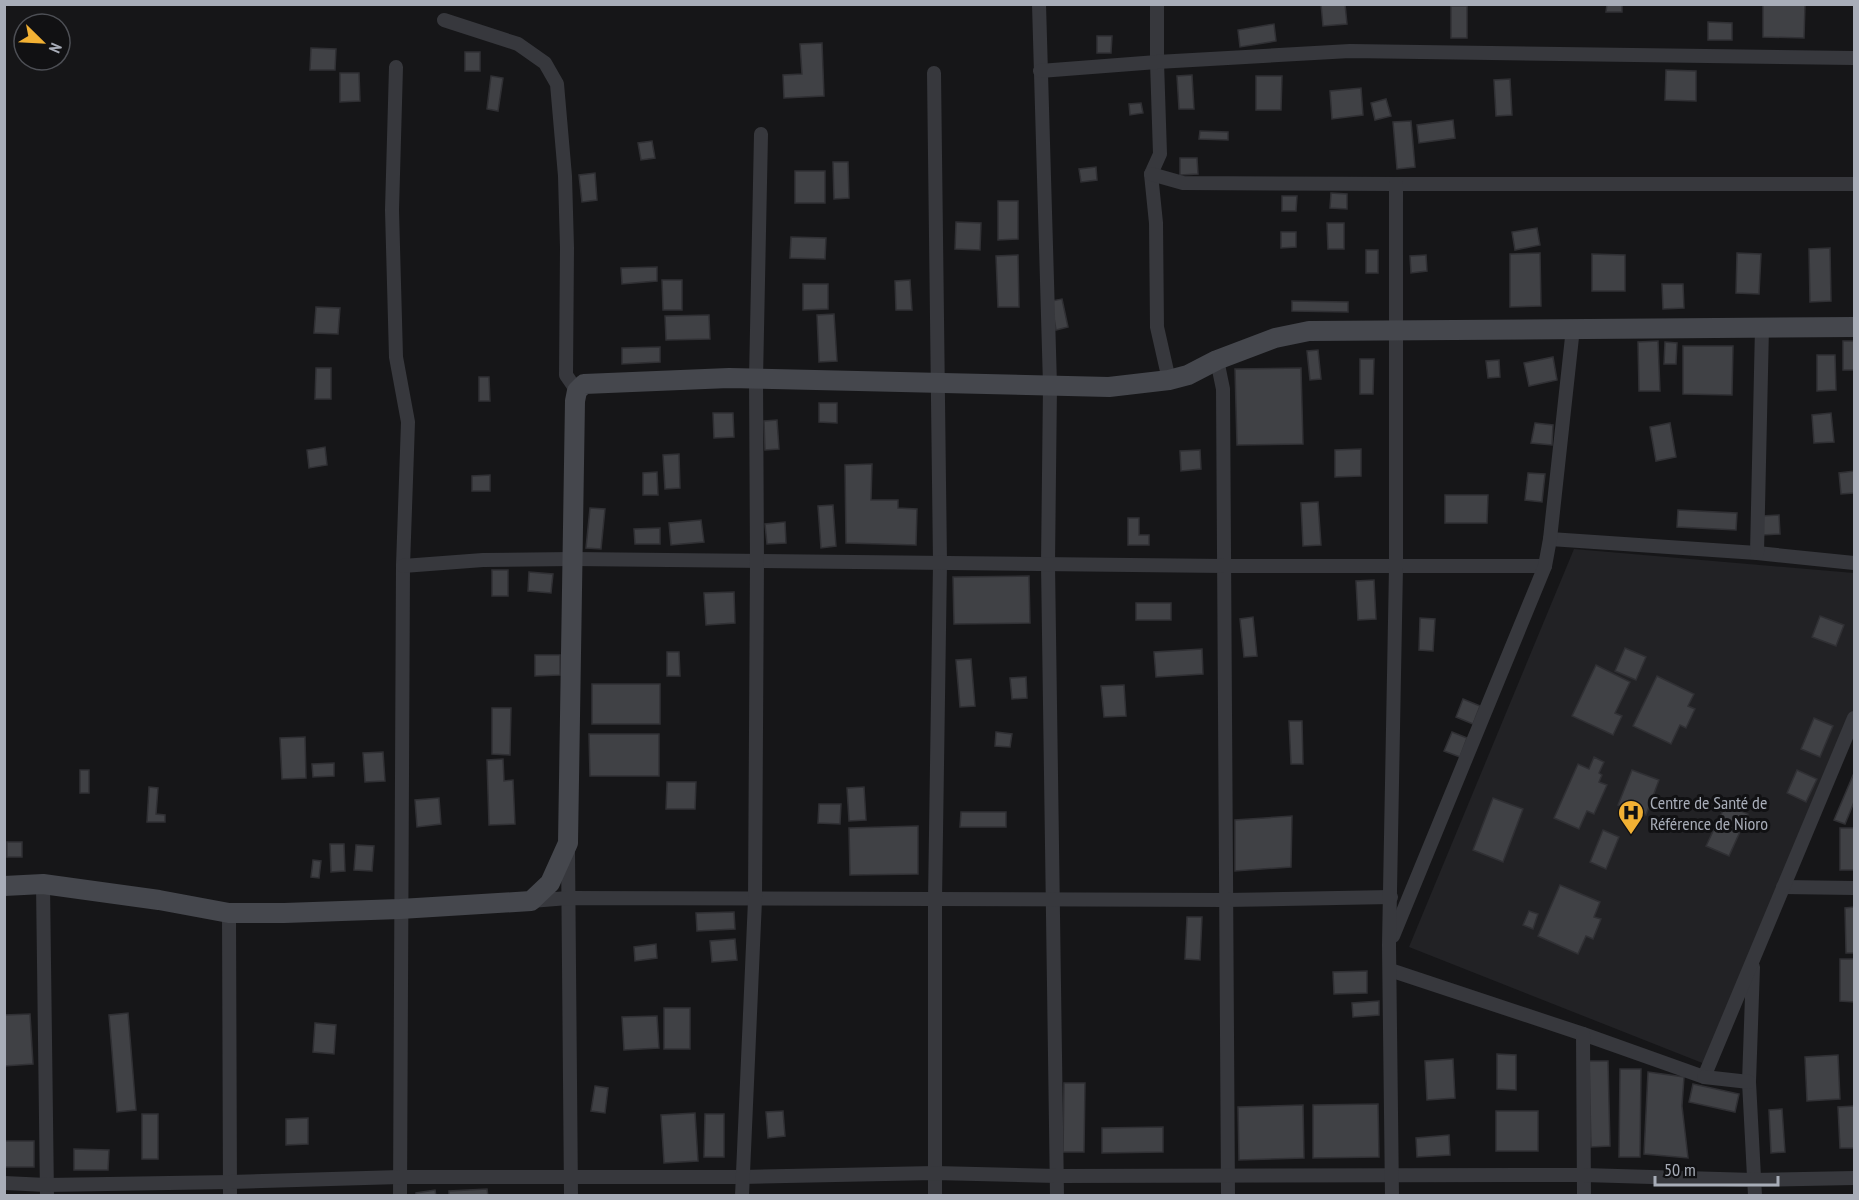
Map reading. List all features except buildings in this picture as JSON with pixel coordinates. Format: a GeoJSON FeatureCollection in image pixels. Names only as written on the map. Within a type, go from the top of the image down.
{"type":"FeatureCollection","features":[{"type":"Feature","properties":{"kind":"street"},"geometry":{"type":"LineString","coordinates":[[1038,4],[1050,385],[1048,564],[1057,1196]]}},
{"type":"Feature","properties":{"kind":"street"},"geometry":{"type":"LineString","coordinates":[[1157,4],[1160,154],[1151,174],[1156,223],[1157,327],[1169,380]]}},
{"type":"Feature","properties":{"kind":"street"},"geometry":{"type":"LineString","coordinates":[[444,20],[518,44],[545,63],[557,84],[567,228],[566,375],[577,391]]}},
{"type":"Feature","properties":{"kind":"street"},"geometry":{"type":"LineString","coordinates":[[1040,71],[1350,51],[1854,58]]}},
{"type":"Feature","properties":{"kind":"street"},"geometry":{"type":"LineString","coordinates":[[396,67],[392,210],[396,357],[408,422],[403,566],[400,1196]]}},
{"type":"Feature","properties":{"kind":"street"},"geometry":{"type":"LineString","coordinates":[[934,73],[940,563],[935,900],[935,1196]]}},
{"type":"Feature","properties":{"kind":"street"},"geometry":{"type":"LineString","coordinates":[[742,1196],[755,900],[756,379],[761,134]]}},
{"type":"Feature","properties":{"kind":"street"},"geometry":{"type":"LineString","coordinates":[[1151,174],[1183,183],[1854,184]]}},
{"type":"Feature","properties":{"kind":"street"},"geometry":{"type":"LineString","coordinates":[[1392,1196],[1389,945],[1396,567],[1396,184]]}},
{"type":"Feature","properties":{"kind":"street"},"geometry":{"type":"LineString","coordinates":[[1757,553],[1762,327]]}},
{"type":"Feature","properties":{"kind":"street"},"geometry":{"type":"LineString","coordinates":[[571,1196],[568,843],[575,401],[577,391],[584,384],[729,378],[1109,387],[1169,380],[1188,375],[1217,360],[1275,338],[1309,331],[1854,327]]}},
{"type":"Feature","properties":{"kind":"street"},"geometry":{"type":"LineString","coordinates":[[1389,945],[1545,566],[1550,539],[1573,328]]}},
{"type":"Feature","properties":{"kind":"street"},"geometry":{"type":"LineString","coordinates":[[1217,360],[1224,389],[1228,1196]]}},
{"type":"Feature","properties":{"kind":"street"},"geometry":{"type":"LineString","coordinates":[[1550,539],[1757,553],[1854,563]]}},
{"type":"Feature","properties":{"kind":"street"},"geometry":{"type":"LineString","coordinates":[[403,566],[483,560],[573,559],[1224,566],[1545,566]]}},
{"type":"Feature","properties":{"kind":"street"},"geometry":{"type":"LineString","coordinates":[[1704,1077],[1854,718]]}},
{"type":"Feature","properties":{"kind":"street"},"geometry":{"type":"LineString","coordinates":[[531,901],[550,883],[568,843]]}},
{"type":"Feature","properties":{"kind":"street"},"geometry":{"type":"LineString","coordinates":[[4,886],[43,884],[159,900],[229,913],[400,909],[568,898],[1226,900],[1391,897]]}},
{"type":"Feature","properties":{"kind":"street"},"geometry":{"type":"LineString","coordinates":[[43,884],[47,1190]]}},
{"type":"Feature","properties":{"kind":"street"},"geometry":{"type":"LineString","coordinates":[[1784,887],[1854,888]]}},
{"type":"Feature","properties":{"kind":"street"},"geometry":{"type":"LineString","coordinates":[[229,913],[230,1189]]}},
{"type":"Feature","properties":{"kind":"street"},"geometry":{"type":"LineString","coordinates":[[1753,959],[1749,1082],[1755,1196]]}},
{"type":"Feature","properties":{"kind":"street"},"geometry":{"type":"LineString","coordinates":[[1390,970],[1704,1077],[1749,1082]]}},
{"type":"Feature","properties":{"kind":"street"},"geometry":{"type":"LineString","coordinates":[[1583,1034],[1584,1196]]}},
{"type":"Feature","properties":{"kind":"street"},"geometry":{"type":"LineString","coordinates":[[4,1184],[47,1190],[230,1189],[400,1177],[742,1177],[935,1173],[1057,1176],[1584,1176],[1753,1180],[1854,1178]]}},
{"type":"Feature","properties":{"kind":"shaded area","name":"Centre de Santé de Référence de Nioro"},"geometry":{"type":"Polygon","coordinates":[[[1574,549],[1854,573],[1854,724],[1710,1066],[1409,947],[1574,549]]]}},
{"type":"Feature","properties":{"kind":"place","name":"Centre de Santé de Référence de Nioro"},"geometry":{"type":"Point","coordinates":[1631,836]}}]}
